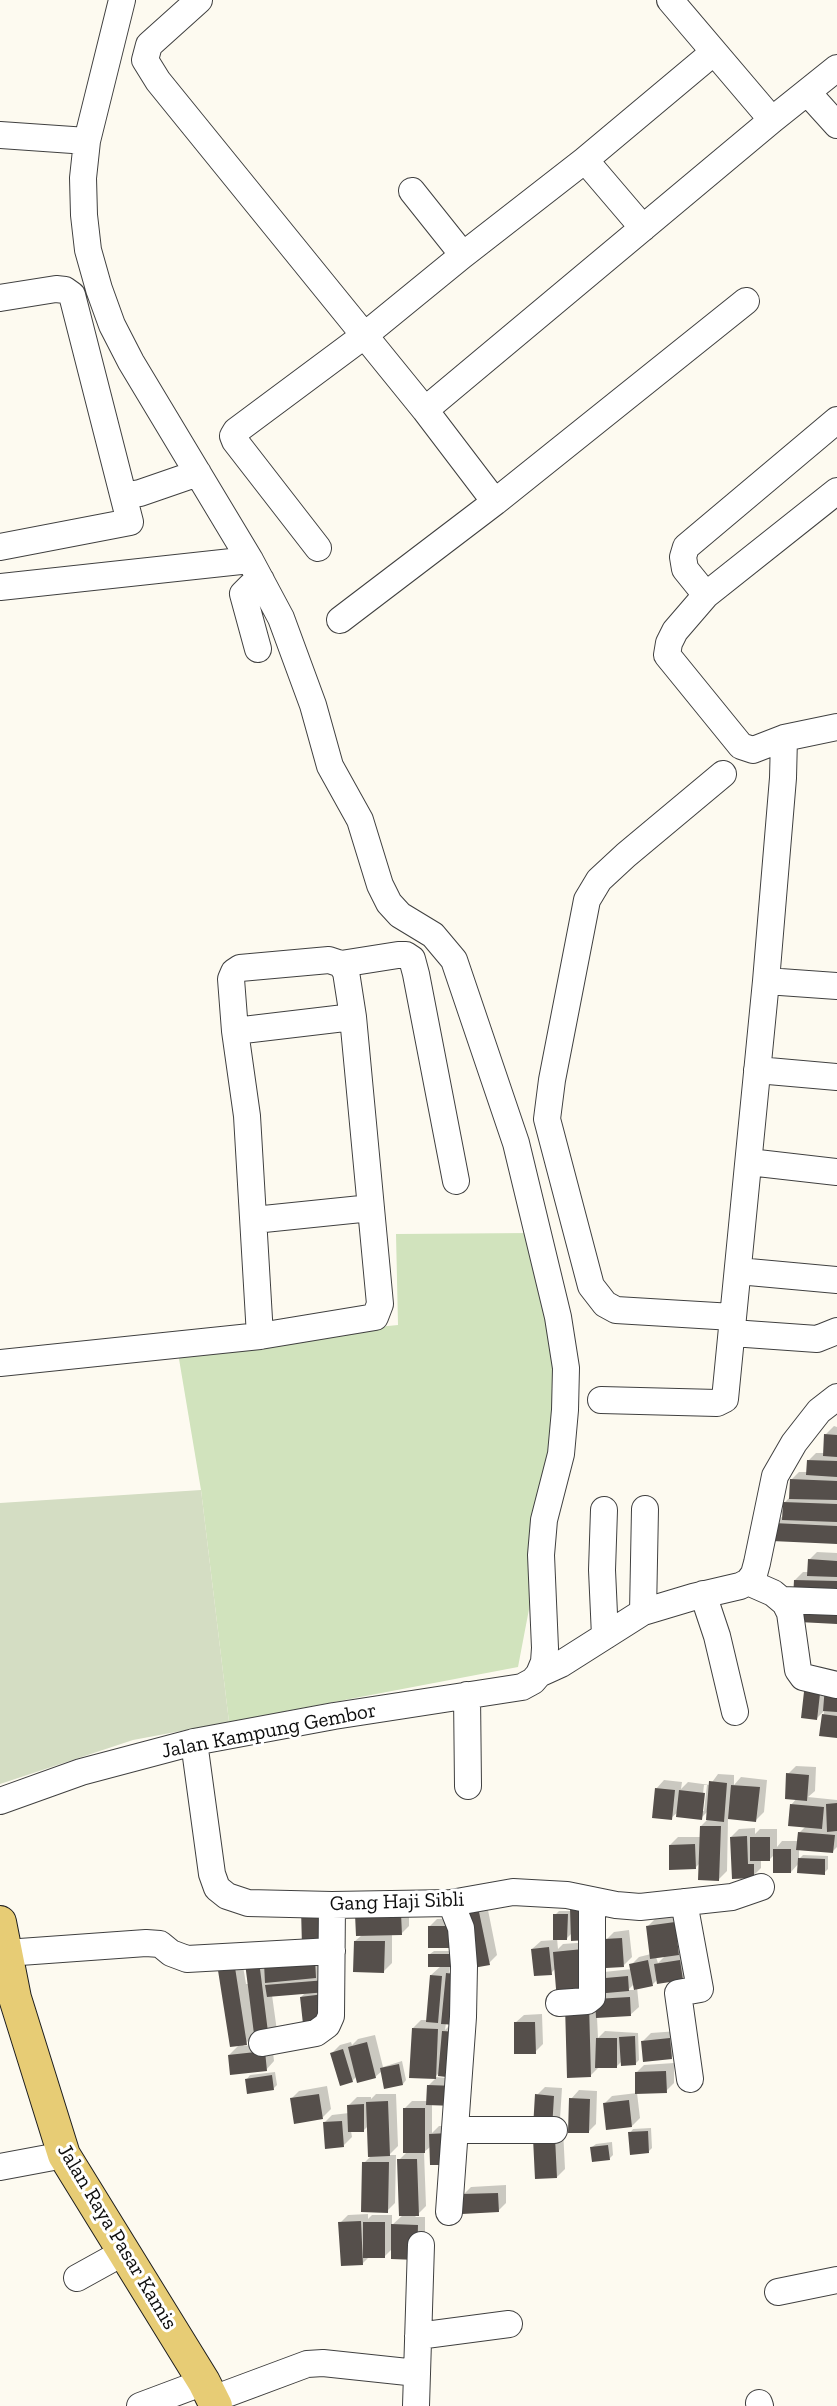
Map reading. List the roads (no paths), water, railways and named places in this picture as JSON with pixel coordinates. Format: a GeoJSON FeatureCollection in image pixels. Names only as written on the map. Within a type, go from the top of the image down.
{"type":"FeatureCollection","features":[{"type":"Feature","properties":{"kind":"main road","name":"Jalan Raya Pasar Kamis"},"geometry":{"type":"LineString","coordinates":[[0,1922],[6,1953],[7,1992],[64,2155],[211,2396]]}},
{"type":"Feature","properties":{"kind":"street"},"geometry":{"type":"LineString","coordinates":[[122,0],[87,141],[83,178],[88,250],[99,289],[112,325],[131,362],[198,472],[281,618],[313,705],[330,766],[360,820],[380,885],[388,903],[400,915],[433,936],[454,960],[516,1143],[558,1317],[566,1368],[561,1454],[544,1520],[541,1555],[545,1648],[540,1674]]}},
{"type":"Feature","properties":{"kind":"street"},"geometry":{"type":"LineString","coordinates":[[199,0],[149,45],[146,60],[158,81],[365,335],[495,502]]}},
{"type":"Feature","properties":{"kind":"street"},"geometry":{"type":"LineString","coordinates":[[670,0],[772,120]]}},
{"type":"Feature","properties":{"kind":"street"},"geometry":{"type":"LineString","coordinates":[[318,548],[235,441],[233,436],[236,431],[365,335],[585,160],[714,52]]}},
{"type":"Feature","properties":{"kind":"street"},"geometry":{"type":"LineString","coordinates":[[425,410],[837,68]]}},
{"type":"Feature","properties":{"kind":"street"},"geometry":{"type":"LineString","coordinates":[[808,93],[837,125]]}},
{"type":"Feature","properties":{"kind":"street"},"geometry":{"type":"LineString","coordinates":[[0,135],[87,141]]}},
{"type":"Feature","properties":{"kind":"street"},"geometry":{"type":"LineString","coordinates":[[585,160],[643,228]]}},
{"type":"Feature","properties":{"kind":"street"},"geometry":{"type":"LineString","coordinates":[[412,191],[463,255]]}},
{"type":"Feature","properties":{"kind":"street"},"geometry":{"type":"LineString","coordinates":[[0,298],[56,288],[72,295],[130,522],[0,547]]}},
{"type":"Feature","properties":{"kind":"street"},"geometry":{"type":"LineString","coordinates":[[340,620],[495,502],[746,301]]}},
{"type":"Feature","properties":{"kind":"street"},"geometry":{"type":"LineString","coordinates":[[706,595],[685,569],[683,557],[686,547],[837,420]]}},
{"type":"Feature","properties":{"kind":"street"},"geometry":{"type":"LineString","coordinates":[[124,496],[140,493],[198,472]]}},
{"type":"Feature","properties":{"kind":"street"},"geometry":{"type":"LineString","coordinates":[[837,490],[706,595],[675,631],[669,643],[667,655],[741,746],[753,750],[784,738],[837,727]]}},
{"type":"Feature","properties":{"kind":"street"},"geometry":{"type":"LineString","coordinates":[[0,587],[255,570]]}},
{"type":"Feature","properties":{"kind":"street"},"geometry":{"type":"LineString","coordinates":[[255,570],[251,586],[243,594],[258,649]]}},
{"type":"Feature","properties":{"kind":"street"},"geometry":{"type":"LineString","coordinates":[[600,1400],[717,1403],[725,1399],[766,981],[783,778],[784,738]]}},
{"type":"Feature","properties":{"kind":"street"},"geometry":{"type":"LineString","coordinates":[[723,774],[599,880],[587,900],[552,1080],[547,1119],[591,1286],[605,1304],[616,1310],[733,1325],[817,1340],[837,1331]]}},
{"type":"Feature","properties":{"kind":"street"},"geometry":{"type":"LineString","coordinates":[[260,1336],[247,1116],[230,985],[234,972],[240,968],[329,960],[341,964],[398,955],[406,955],[412,959],[456,1181]]}},
{"type":"Feature","properties":{"kind":"street"},"geometry":{"type":"LineString","coordinates":[[0,1363],[260,1336],[375,1317],[380,1304],[353,1017],[346,972],[341,964]]}},
{"type":"Feature","properties":{"kind":"street"},"geometry":{"type":"LineString","coordinates":[[766,981],[837,986]]}},
{"type":"Feature","properties":{"kind":"street"},"geometry":{"type":"LineString","coordinates":[[235,1031],[353,1017]]}},
{"type":"Feature","properties":{"kind":"street"},"geometry":{"type":"LineString","coordinates":[[758,1070],[837,1077]]}},
{"type":"Feature","properties":{"kind":"street"},"geometry":{"type":"LineString","coordinates":[[749,1162],[837,1172]]}},
{"type":"Feature","properties":{"kind":"street"},"geometry":{"type":"LineString","coordinates":[[254,1220],[371,1208]]}},
{"type":"Feature","properties":{"kind":"street"},"geometry":{"type":"LineString","coordinates":[[738,1271],[837,1280]]}},
{"type":"Feature","properties":{"kind":"street"},"geometry":{"type":"LineString","coordinates":[[837,1396],[819,1411],[794,1443],[776,1476],[757,1563],[754,1574],[748,1582],[783,1600],[790,1613],[800,1674],[807,1679],[837,1685]]}},
{"type":"Feature","properties":{"kind":"street"},"geometry":{"type":"LineString","coordinates":[[643,1612],[645,1509]]}},
{"type":"Feature","properties":{"kind":"street"},"geometry":{"type":"LineString","coordinates":[[604,1510],[602,1570],[605,1636]]}},
{"type":"Feature","properties":{"kind":"street","name":"Jalan Kampung Gembor"},"geometry":{"type":"LineString","coordinates":[[0,1801],[81,1773],[194,1742],[522,1687],[643,1612],[748,1582]]}},
{"type":"Feature","properties":{"kind":"street"},"geometry":{"type":"LineString","coordinates":[[703,1594],[717,1636],[735,1712]]}},
{"type":"Feature","properties":{"kind":"street"},"geometry":{"type":"LineString","coordinates":[[783,1600],[837,1602]]}},
{"type":"Feature","properties":{"kind":"street"},"geometry":{"type":"LineString","coordinates":[[467,1695],[468,1786]]}},
{"type":"Feature","properties":{"kind":"street","name":"Gang Haji Sibli"},"geometry":{"type":"LineString","coordinates":[[194,1742],[212,1874],[217,1888],[227,1896],[248,1903],[332,1905],[451,1903],[513,1892],[567,1895],[592,1901],[640,1907],[732,1897],[761,1887]]}},
{"type":"Feature","properties":{"kind":"street"},"geometry":{"type":"LineString","coordinates":[[559,2003],[586,2001],[592,1997],[592,1901]]}},
{"type":"Feature","properties":{"kind":"street"},"geometry":{"type":"LineString","coordinates":[[684,1902],[700,1989],[678,1993],[690,2079]]}},
{"type":"Feature","properties":{"kind":"street"},"geometry":{"type":"LineString","coordinates":[[449,2212],[456,2130],[464,1966],[461,1928],[451,1903]]}},
{"type":"Feature","properties":{"kind":"street"},"geometry":{"type":"LineString","coordinates":[[262,2043],[316,2033],[327,2025],[331,2016],[332,1905]]}},
{"type":"Feature","properties":{"kind":"street"},"geometry":{"type":"LineString","coordinates":[[6,1953],[146,1943],[160,1944],[171,1953],[187,1959],[332,1951]]}},
{"type":"Feature","properties":{"kind":"street"},"geometry":{"type":"LineString","coordinates":[[456,2130],[554,2130]]}},
{"type":"Feature","properties":{"kind":"street"},"geometry":{"type":"LineString","coordinates":[[0,2167],[64,2155]]}},
{"type":"Feature","properties":{"kind":"street"},"geometry":{"type":"LineString","coordinates":[[416,2406],[421,2245]]}},
{"type":"Feature","properties":{"kind":"street"},"geometry":{"type":"LineString","coordinates":[[77,2277],[124,2252]]}},
{"type":"Feature","properties":{"kind":"street"},"geometry":{"type":"LineString","coordinates":[[778,2292],[837,2280]]}},
{"type":"Feature","properties":{"kind":"street"},"geometry":{"type":"LineString","coordinates":[[418,2336],[509,2324]]}},
{"type":"Feature","properties":{"kind":"street"},"geometry":{"type":"LineString","coordinates":[[140,2406],[211,2396],[307,2364],[323,2363],[417,2373]]}}]}
